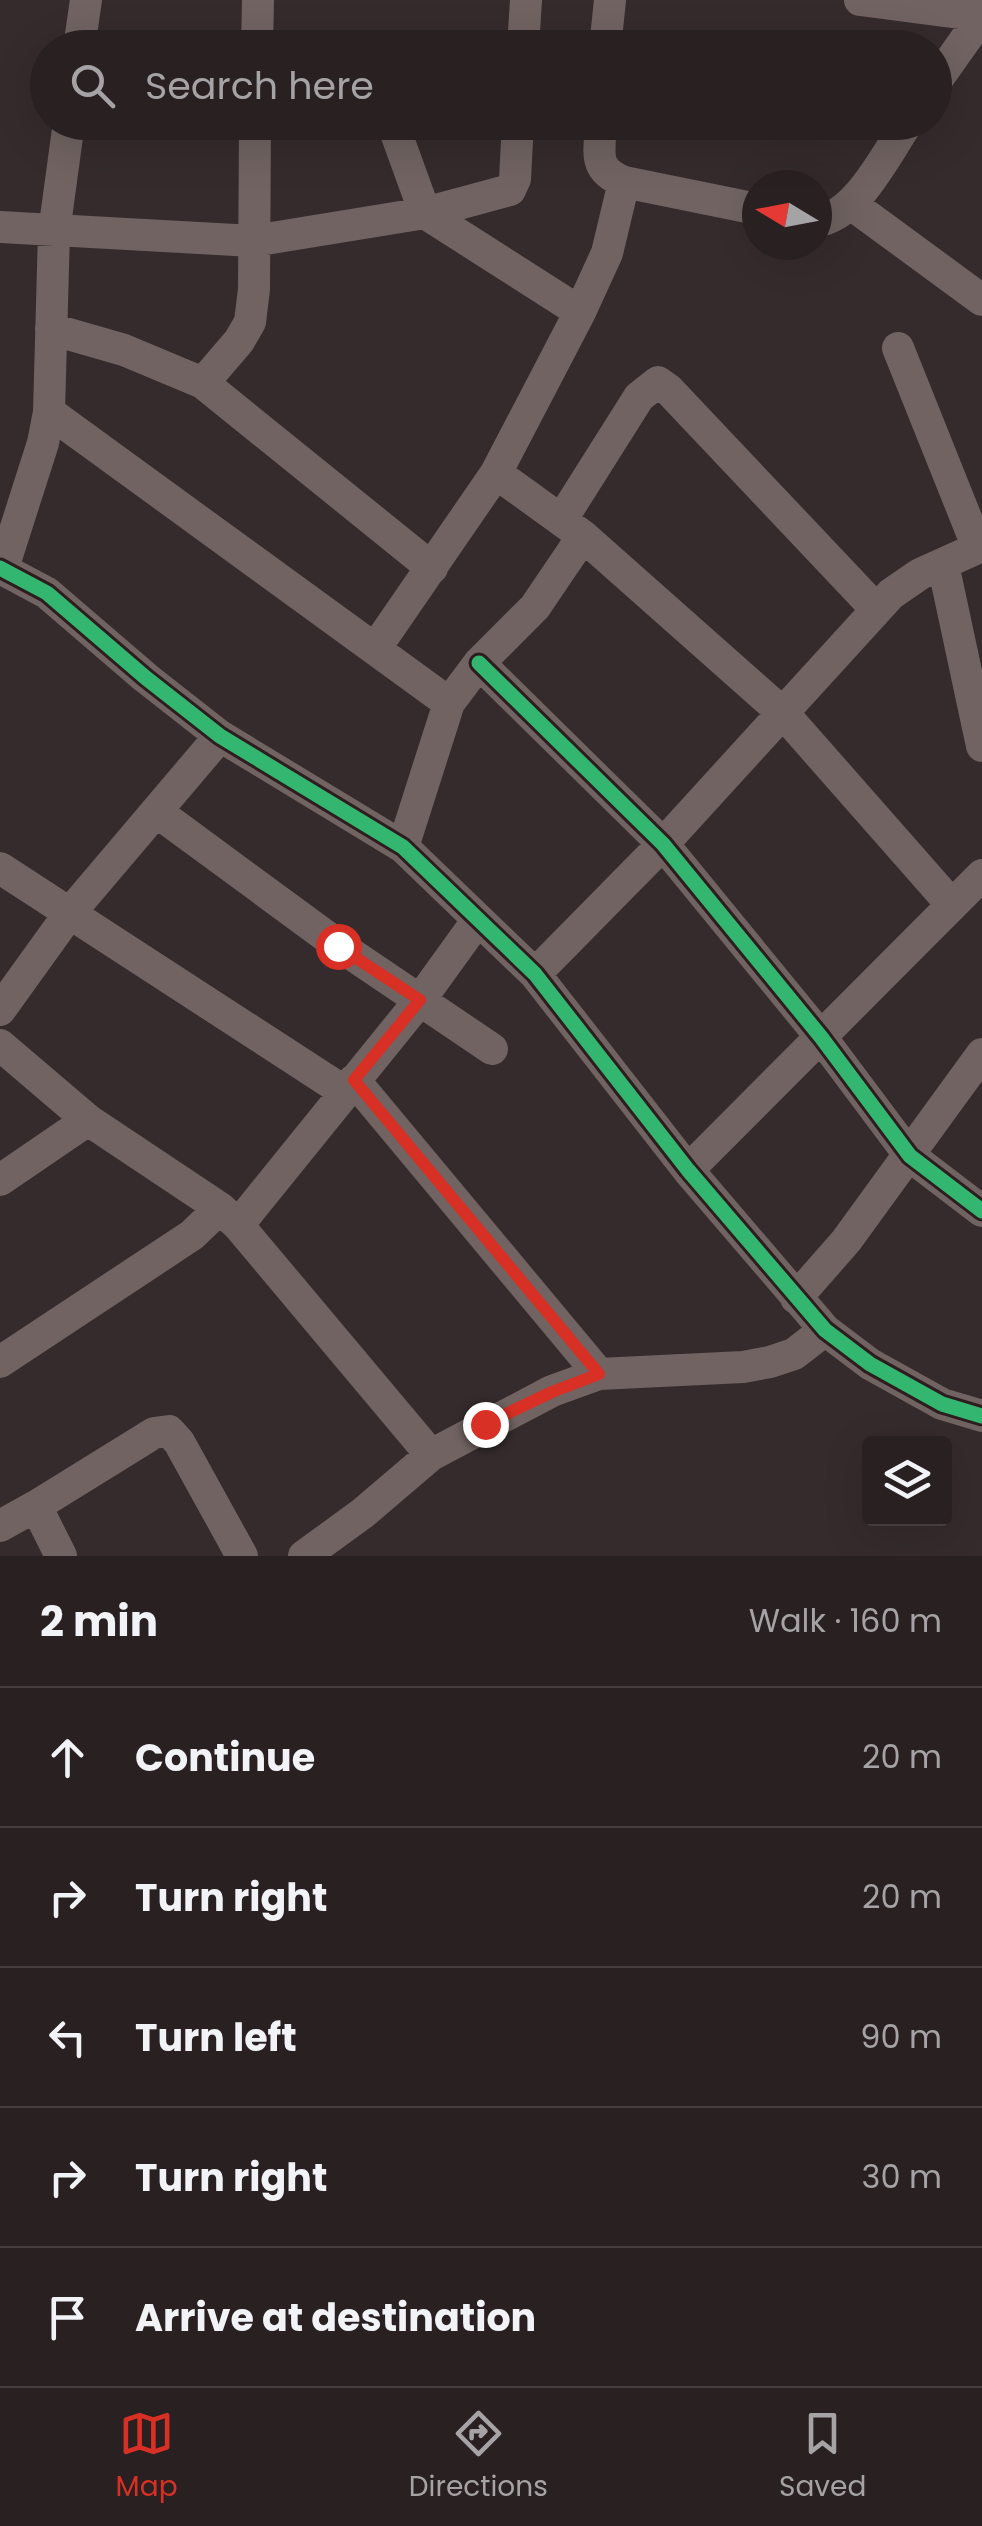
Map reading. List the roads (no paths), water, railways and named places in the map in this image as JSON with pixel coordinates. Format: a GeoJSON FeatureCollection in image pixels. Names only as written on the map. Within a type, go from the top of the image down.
{"type":"FeatureCollection","features":[{"type":"Feature","properties":{"kind":"street"},"geometry":{"type":"LineString","coordinates":[[82,30],[86,0]]}},
{"type":"Feature","properties":{"kind":"street"},"geometry":{"type":"LineString","coordinates":[[257,30],[258,0]]}},
{"type":"Feature","properties":{"kind":"street"},"geometry":{"type":"LineString","coordinates":[[524,30],[526,0]]}},
{"type":"Feature","properties":{"kind":"street"},"geometry":{"type":"LineString","coordinates":[[607,30],[610,0]]}},
{"type":"Feature","properties":{"kind":"street"},"geometry":{"type":"LineString","coordinates":[[860,0],[982,16],[952,58]]}},
{"type":"Feature","properties":{"kind":"street"},"geometry":{"type":"LineString","coordinates":[[67,140],[54,232],[49,412],[43,443],[1,568],[46,593],[220,736],[403,847],[446,884],[477,920],[535,974],[688,1170],[825,1330],[870,1364],[942,1404],[982,1416]]}},
{"type":"Feature","properties":{"kind":"street"},"geometry":{"type":"LineString","coordinates":[[203,384],[250,322],[254,290],[255,140]]}},
{"type":"Feature","properties":{"kind":"street"},"geometry":{"type":"LineString","coordinates":[[398,140],[424,213],[580,312]]}},
{"type":"Feature","properties":{"kind":"street"},"geometry":{"type":"LineString","coordinates":[[0,227],[252,241],[424,213],[510,190],[515,179],[517,140]]}},
{"type":"Feature","properties":{"kind":"street"},"geometry":{"type":"LineString","coordinates":[[601,140],[604,170],[624,182],[742,206]]}},
{"type":"Feature","properties":{"kind":"street"},"geometry":{"type":"LineString","coordinates":[[832,219],[851,204],[895,140]]}},
{"type":"Feature","properties":{"kind":"street"},"geometry":{"type":"LineString","coordinates":[[376,649],[496,473],[607,253],[624,182]]}},
{"type":"Feature","properties":{"kind":"street"},"geometry":{"type":"LineString","coordinates":[[851,204],[978,288]]}},
{"type":"Feature","properties":{"kind":"street"},"geometry":{"type":"LineString","coordinates":[[52,329],[124,350],[203,384],[432,568]]}},
{"type":"Feature","properties":{"kind":"street"},"geometry":{"type":"LineString","coordinates":[[535,974],[664,844],[876,609],[908,582],[980,547],[898,348]]}},
{"type":"Feature","properties":{"kind":"street"},"geometry":{"type":"LineString","coordinates":[[403,847],[449,703],[479,663],[536,606],[640,397],[658,382],[668,388],[876,609]]}},
{"type":"Feature","properties":{"kind":"street"},"geometry":{"type":"LineString","coordinates":[[49,412],[449,703]]}},
{"type":"Feature","properties":{"kind":"street"},"geometry":{"type":"LineString","coordinates":[[496,473],[573,528],[784,714],[952,905]]}},
{"type":"Feature","properties":{"kind":"street"},"geometry":{"type":"LineString","coordinates":[[943,564],[982,746]]}},
{"type":"Feature","properties":{"kind":"street"},"geometry":{"type":"LineString","coordinates":[[479,663],[664,844],[821,1037],[910,1156],[982,1211]]}},
{"type":"Feature","properties":{"kind":"street"},"geometry":{"type":"LineString","coordinates":[[0,1010],[69,914],[220,736]]}},
{"type":"Feature","properties":{"kind":"street"},"geometry":{"type":"LineString","coordinates":[[158,812],[338,946],[492,1048]]}},
{"type":"Feature","properties":{"kind":"street"},"geometry":{"type":"LineString","coordinates":[[0,868],[350,1086],[599,1374]]}},
{"type":"Feature","properties":{"kind":"street"},"geometry":{"type":"LineString","coordinates":[[688,1170],[982,875]]}},
{"type":"Feature","properties":{"kind":"street"},"geometry":{"type":"LineString","coordinates":[[0,1362],[192,1234],[229,1217],[350,1086],[420,1000],[477,920]]}},
{"type":"Feature","properties":{"kind":"street"},"geometry":{"type":"LineString","coordinates":[[0,1046],[88,1120],[229,1217],[431,1455]]}},
{"type":"Feature","properties":{"kind":"street"},"geometry":{"type":"LineString","coordinates":[[796,1298],[846,1241],[982,1054]]}},
{"type":"Feature","properties":{"kind":"street"},"geometry":{"type":"LineString","coordinates":[[0,1180],[88,1120]]}},
{"type":"Feature","properties":{"kind":"street"},"geometry":{"type":"LineString","coordinates":[[304,1556],[363,1513],[431,1455],[535,1400],[599,1374],[744,1367],[770,1362],[794,1354],[825,1330]]}},
{"type":"Feature","properties":{"kind":"street"},"geometry":{"type":"LineString","coordinates":[[0,1526],[154,1433],[169,1431],[242,1556]]}},
{"type":"Feature","properties":{"kind":"street"},"geometry":{"type":"LineString","coordinates":[[36,1506],[61,1556]]}}]}
